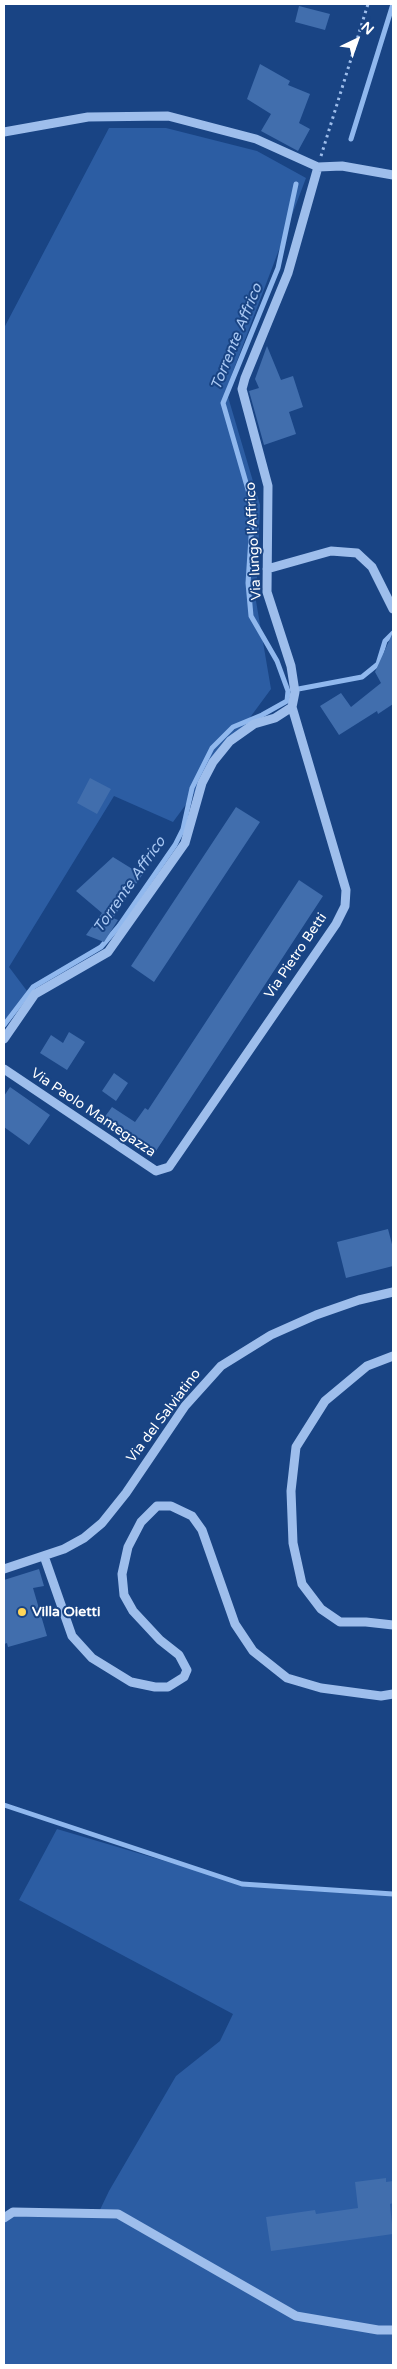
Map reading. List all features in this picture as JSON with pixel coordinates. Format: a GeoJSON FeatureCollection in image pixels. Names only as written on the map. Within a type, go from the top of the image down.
{"type":"FeatureCollection","features":[{"type":"Feature","properties":{"kind":"street"},"geometry":{"type":"LineString","coordinates":[[4,132],[88,117],[168,116],[256,139],[318,167],[342,166],[393,175]]}},
{"type":"Feature","properties":{"kind":"street","name":"Via lungo l'Affrico"},"geometry":{"type":"LineString","coordinates":[[292,707],[295,692],[291,666],[267,592],[268,486],[242,389],[288,273],[318,167]]}},
{"type":"Feature","properties":{"kind":"street"},"geometry":{"type":"LineString","coordinates":[[267,569],[331,551],[357,553],[372,567],[393,609]]}},
{"type":"Feature","properties":{"kind":"street"},"geometry":{"type":"LineString","coordinates":[[4,1039],[35,994],[108,952],[185,843],[202,783],[213,762],[230,740],[254,724],[275,718],[292,707]]}},
{"type":"Feature","properties":{"kind":"street","name":"Via Pietro Betti"},"geometry":{"type":"LineString","coordinates":[[169,1167],[336,924],[345,906],[346,890],[292,707]]}},
{"type":"Feature","properties":{"kind":"street","name":"Via Paolo Mantegazza"},"geometry":{"type":"LineString","coordinates":[[4,1069],[156,1171],[169,1167]]}},
{"type":"Feature","properties":{"kind":"street","name":"Via del Salviatino"},"geometry":{"type":"LineString","coordinates":[[4,1569],[74,1545],[102,1523],[126,1493],[185,1406],[221,1366],[271,1335],[316,1314],[359,1300],[393,1292]]}},
{"type":"Feature","properties":{"kind":"street"},"geometry":{"type":"LineString","coordinates":[[393,1356],[367,1366],[325,1401],[296,1447],[291,1491],[293,1543],[302,1584],[321,1609],[340,1622],[393,1624]]}},
{"type":"Feature","properties":{"kind":"street"},"geometry":{"type":"LineString","coordinates":[[44,1556],[72,1636],[92,1658],[131,1682],[155,1687],[168,1687],[184,1678],[187,1670],[179,1655],[133,1611],[124,1595],[122,1574],[128,1547],[141,1522],[157,1506],[171,1506],[192,1516],[202,1530],[235,1624],[254,1652],[288,1678],[321,1688],[380,1696],[393,1694]]}},
{"type":"Feature","properties":{"kind":"street"},"geometry":{"type":"LineString","coordinates":[[4,2218],[13,2212],[118,2214],[296,2316],[378,2330],[393,2330]]}},
{"type":"Feature","properties":{"kind":"path"},"geometry":{"type":"LineString","coordinates":[[318,167],[368,4]]}},
{"type":"Feature","properties":{"kind":"shaded area"},"geometry":{"type":"Polygon","coordinates":[[[109,128],[166,128],[257,151],[306,178],[226,390],[260,505],[256,601],[271,689],[173,822],[114,796],[9,967],[27,991],[4,1021],[4,328],[109,128]]]}},
{"type":"Feature","properties":{"kind":"shaded area"},"geometry":{"type":"Polygon","coordinates":[[[57,1829],[242,1884],[393,1893],[393,2365],[4,2365],[4,2218],[13,2212],[98,2214],[109,2191],[176,2076],[220,2041],[233,2014],[19,1900],[57,1829]]]}},
{"type":"Feature","properties":{"kind":"building"},"geometry":{"type":"Polygon","coordinates":[[[299,6],[330,14],[325,30],[295,22],[299,6]]]}},
{"type":"Feature","properties":{"kind":"building"},"geometry":{"type":"Polygon","coordinates":[[[260,64],[290,81],[288,85],[310,94],[299,123],[310,129],[298,151],[261,131],[271,114],[247,99],[260,64]]]}},
{"type":"Feature","properties":{"kind":"building"},"geometry":{"type":"Polygon","coordinates":[[[267,346],[281,380],[293,376],[303,407],[289,412],[296,434],[264,445],[249,391],[259,388],[255,379],[267,346]]]}},
{"type":"Feature","properties":{"kind":"building"},"geometry":{"type":"Polygon","coordinates":[[[393,632],[393,704],[378,714],[377,711],[339,735],[320,706],[341,693],[351,707],[381,683],[375,672],[393,632]]]}},
{"type":"Feature","properties":{"kind":"building"},"geometry":{"type":"Polygon","coordinates":[[[90,778],[111,789],[97,814],[77,803],[90,778]]]}},
{"type":"Feature","properties":{"kind":"building"},"geometry":{"type":"Polygon","coordinates":[[[236,807],[260,822],[154,982],[131,966],[236,807]]]}},
{"type":"Feature","properties":{"kind":"building"},"geometry":{"type":"Polygon","coordinates":[[[113,857],[142,875],[113,918],[118,920],[104,942],[86,935],[102,913],[76,891],[113,857]]]}},
{"type":"Feature","properties":{"kind":"building"},"geometry":{"type":"Polygon","coordinates":[[[299,880],[323,896],[152,1157],[101,1122],[112,1107],[135,1122],[145,1108],[148,1110],[299,880]]]}},
{"type":"Feature","properties":{"kind":"building"},"geometry":{"type":"Polygon","coordinates":[[[69,1032],[85,1042],[67,1070],[40,1053],[51,1035],[63,1043],[69,1032]]]}},
{"type":"Feature","properties":{"kind":"building"},"geometry":{"type":"Polygon","coordinates":[[[114,1073],[128,1083],[116,1101],[102,1091],[114,1073]]]}},
{"type":"Feature","properties":{"kind":"building"},"geometry":{"type":"Polygon","coordinates":[[[10,1087],[50,1115],[29,1145],[4,1127],[4,1096],[10,1087]]]}},
{"type":"Feature","properties":{"kind":"building"},"geometry":{"type":"Polygon","coordinates":[[[388,1229],[393,1248],[393,1266],[346,1278],[337,1242],[388,1229]]]}},
{"type":"Feature","properties":{"kind":"building","name":"Villa Oietti"},"geometry":{"type":"Polygon","coordinates":[[[39,1569],[44,1586],[33,1588],[47,1636],[8,1647],[7,1643],[4,1644],[4,1580],[39,1569]]]}},
{"type":"Feature","properties":{"kind":"building"},"geometry":{"type":"Polygon","coordinates":[[[386,2178],[386,2182],[393,2181],[393,2203],[390,2204],[393,2234],[271,2251],[266,2217],[315,2210],[316,2214],[358,2208],[355,2182],[386,2178]]]}},
{"type":"Feature","properties":{"kind":"waterway","name":"Torrente Affrico"},"geometry":{"type":"LineString","coordinates":[[351,139],[393,4]]}},
{"type":"Feature","properties":{"kind":"waterway","name":"Torrente Affrico"},"geometry":{"type":"LineString","coordinates":[[4,1025],[33,987],[101,947],[119,926],[175,845],[183,829],[192,788],[212,748],[233,727],[262,715],[287,701],[288,691],[277,661],[251,616],[248,583],[253,507],[223,403],[278,268],[296,184]]}},
{"type":"Feature","properties":{"kind":"waterway"},"geometry":{"type":"LineString","coordinates":[[293,690],[362,677],[378,664],[385,641],[393,633]]}},
{"type":"Feature","properties":{"kind":"waterway"},"geometry":{"type":"LineString","coordinates":[[4,1805],[242,1884],[393,1894]]}},
{"type":"Feature","properties":{"kind":"place","name":"Villa Oietti"},"geometry":{"type":"Point","coordinates":[22,1612]}}]}
